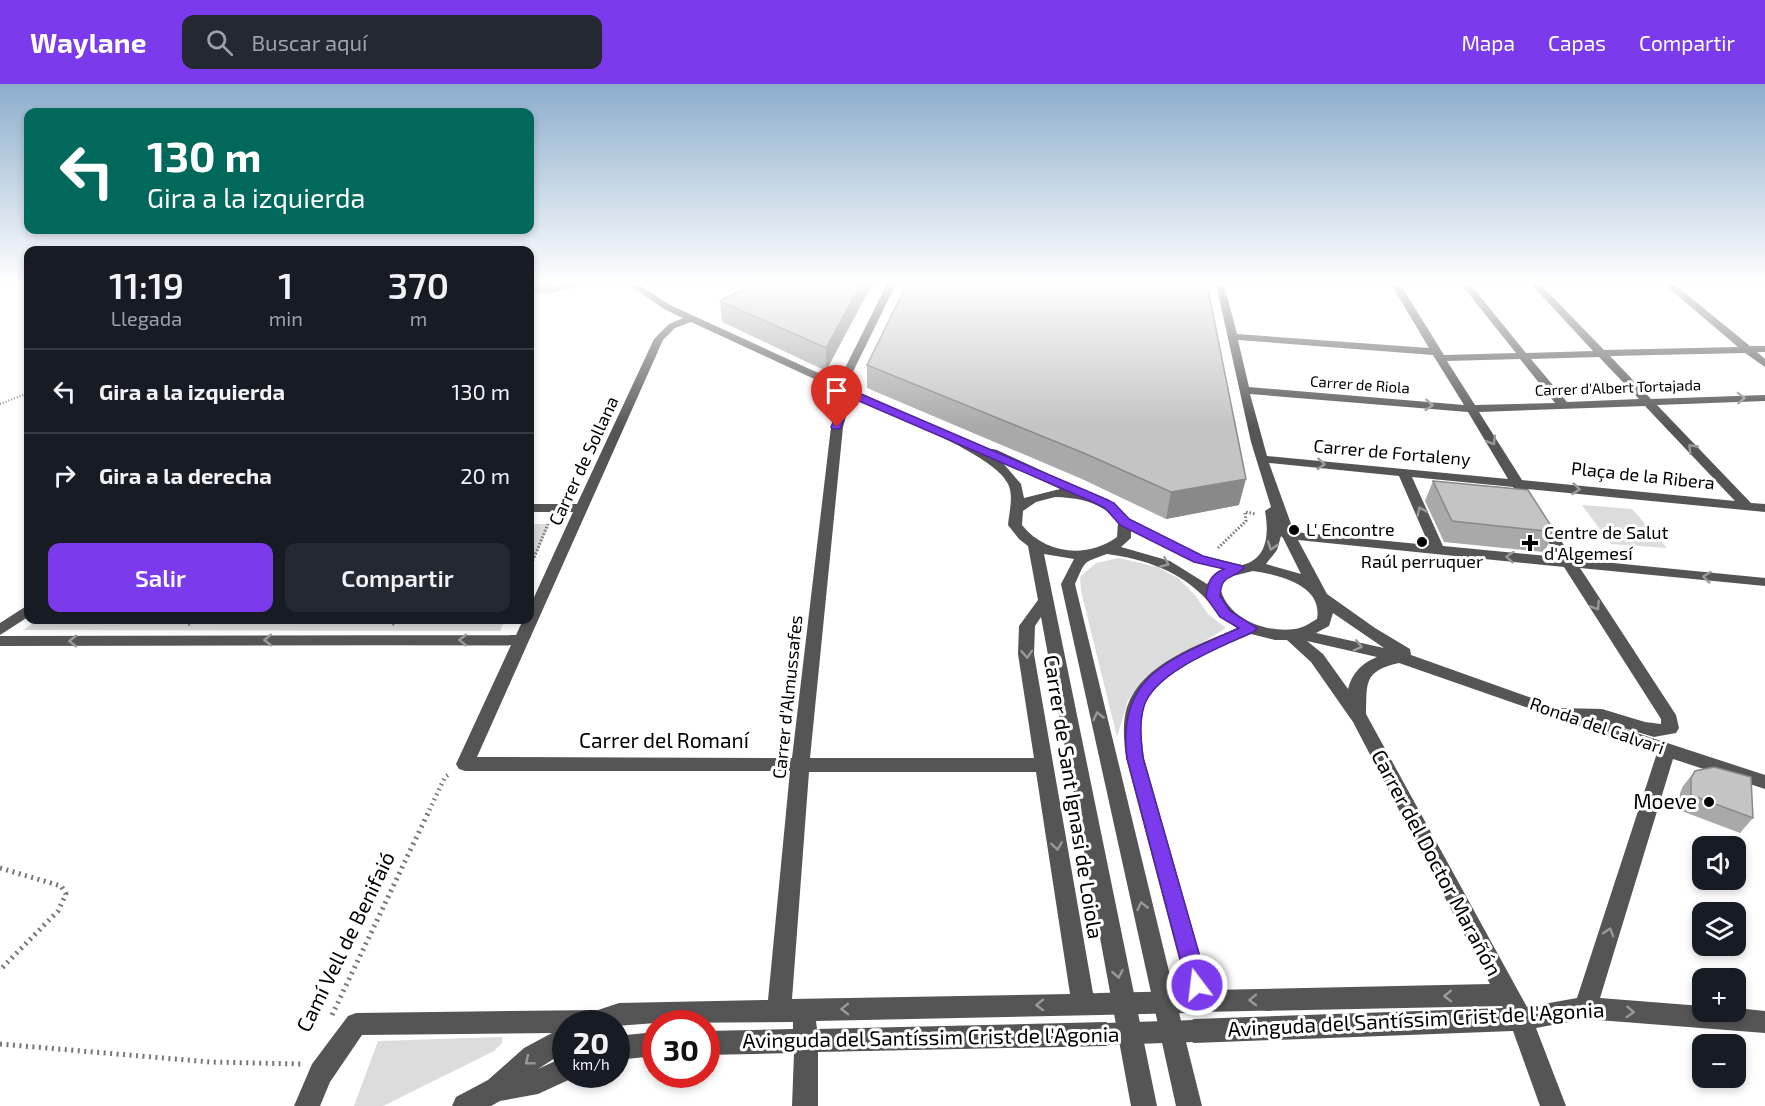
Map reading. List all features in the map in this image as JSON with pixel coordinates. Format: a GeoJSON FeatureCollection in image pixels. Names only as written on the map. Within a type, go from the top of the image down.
{"type":"FeatureCollection","features":[{"type":"Feature","properties":{"kind":"street","name":"Carrer de Sollana"},"geometry":{"type":"LineString","coordinates":[[534,613],[659,339],[666,332]]}},
{"type":"Feature","properties":{"kind":"street"},"geometry":{"type":"LineString","coordinates":[[720,332],[948,437],[991,461],[1010,475],[1019,492],[1015,525],[1026,539],[1035,545],[1068,555],[1086,555],[1108,550],[1140,554],[1168,564],[1197,583],[1213,597]]}},
{"type":"Feature","properties":{"kind":"street"},"geometry":{"type":"LineString","coordinates":[[840,388],[868,332]]}},
{"type":"Feature","properties":{"kind":"street"},"geometry":{"type":"LineString","coordinates":[[1232,332],[1266,476],[1275,540],[1270,553],[1253,567]]}},
{"type":"Feature","properties":{"kind":"street"},"geometry":{"type":"LineString","coordinates":[[1425,332],[1517,483],[1670,719],[1670,728],[1665,731],[1653,730],[1603,715],[1559,714]]}},
{"type":"Feature","properties":{"kind":"street"},"geometry":{"type":"LineString","coordinates":[[1503,332],[1564,406]]}},
{"type":"Feature","properties":{"kind":"street"},"geometry":{"type":"LineString","coordinates":[[1581,332],[1747,506]]}},
{"type":"Feature","properties":{"kind":"street"},"geometry":{"type":"LineString","coordinates":[[1726,332],[1765,364]]}},
{"type":"Feature","properties":{"kind":"street"},"geometry":{"type":"LineString","coordinates":[[1233,337],[1439,355],[1765,349]]}},
{"type":"Feature","properties":{"kind":"street","name":"Carrer de Riola"},"geometry":{"type":"LineString","coordinates":[[1245,390],[1472,408]]}},
{"type":"Feature","properties":{"kind":"street","name":"Carrer d'Almussafes"},"geometry":{"type":"LineString","coordinates":[[779,1011],[800,764],[837,427],[843,408],[858,397]]}},
{"type":"Feature","properties":{"kind":"street","name":"Carrer d'Albert Tortajada"},"geometry":{"type":"LineString","coordinates":[[1472,408],[1765,398]]}},
{"type":"Feature","properties":{"kind":"street"},"geometry":{"type":"LineString","coordinates":[[948,437],[970,443],[1110,506],[1125,522],[1198,559],[1237,568],[1253,567],[1288,574],[1319,594]]}},
{"type":"Feature","properties":{"kind":"street","name":"Carrer de Fortaleny"},"geometry":{"type":"LineString","coordinates":[[1262,459],[1517,483]]}},
{"type":"Feature","properties":{"kind":"street"},"geometry":{"type":"LineString","coordinates":[[1403,472],[1438,550]]}},
{"type":"Feature","properties":{"kind":"street"},"geometry":{"type":"LineString","coordinates":[[1266,476],[1299,562],[1327,609],[1324,622],[1310,632],[1296,635]]}},
{"type":"Feature","properties":{"kind":"street","name":"Plaça de la Ribera"},"geometry":{"type":"LineString","coordinates":[[1517,483],[1765,508]]}},
{"type":"Feature","properties":{"kind":"street"},"geometry":{"type":"LineString","coordinates":[[1016,510],[1022,504],[1042,495],[1055,493],[1082,495]]}},
{"type":"Feature","properties":{"kind":"street"},"geometry":{"type":"LineString","coordinates":[[534,508],[582,508]]}},
{"type":"Feature","properties":{"kind":"street"},"geometry":{"type":"LineString","coordinates":[[1108,550],[1124,538],[1125,522]]}},
{"type":"Feature","properties":{"kind":"street"},"geometry":{"type":"LineString","coordinates":[[1287,535],[1765,582]]}},
{"type":"Feature","properties":{"kind":"street"},"geometry":{"type":"LineString","coordinates":[[1035,545],[1144,1106]]}},
{"type":"Feature","properties":{"kind":"street"},"geometry":{"type":"LineString","coordinates":[[1086,555],[1077,564],[1068,584],[1189,1106]]}},
{"type":"Feature","properties":{"kind":"street"},"geometry":{"type":"LineString","coordinates":[[1213,597],[1215,582],[1220,576],[1237,568]]}},
{"type":"Feature","properties":{"kind":"street","name":"Ronda del Calvari"},"geometry":{"type":"LineString","coordinates":[[1319,594],[1369,632],[1430,667]]}},
{"type":"Feature","properties":{"kind":"street","name":"Ronda del Calvari"},"geometry":{"type":"LineString","coordinates":[[1213,597],[1225,614],[1250,628],[1275,635],[1296,635],[1400,657],[1559,714],[1765,782]]}},
{"type":"Feature","properties":{"kind":"street","name":"Carrer de Sant Ignasi de Loiola"},"geometry":{"type":"LineString","coordinates":[[1045,601],[1027,626],[1026,654],[1044,765],[1091,1004]]}},
{"type":"Feature","properties":{"kind":"street"},"geometry":{"type":"LineString","coordinates":[[0,630],[24,613]]}},
{"type":"Feature","properties":{"kind":"street","name":"Carrer de Sollana"},"geometry":{"type":"LineString","coordinates":[[465,764],[529,624]]}},
{"type":"Feature","properties":{"kind":"street"},"geometry":{"type":"LineString","coordinates":[[1195,1001],[1135,758],[1132,732],[1137,705],[1157,677],[1195,654],[1250,628]]}},
{"type":"Feature","properties":{"kind":"street","name":"Carrer del Doctor Marañón"},"geometry":{"type":"LineString","coordinates":[[1296,635],[1317,658],[1359,719],[1521,1019],[1553,1106]]}},
{"type":"Feature","properties":{"kind":"street"},"geometry":{"type":"LineString","coordinates":[[0,641],[522,639]]}},
{"type":"Feature","properties":{"kind":"street","name":"Carrer del Doctor Marañón"},"geometry":{"type":"LineString","coordinates":[[1359,719],[1356,689],[1362,674],[1370,665],[1400,657]]}},
{"type":"Feature","properties":{"kind":"street"},"geometry":{"type":"LineString","coordinates":[[1585,1008],[1667,750]]}},
{"type":"Feature","properties":{"kind":"street","name":"Carrer del Romaní"},"geometry":{"type":"LineString","coordinates":[[465,764],[1044,765]]}},
{"type":"Feature","properties":{"kind":"street","name":"Avinguda del Santíssim Crist de l'Agonia"},"geometry":{"type":"LineString","coordinates":[[630,1014],[1507,995]]}},
{"type":"Feature","properties":{"kind":"street","name":"Avinguda del Santíssim Crist de l'Agonia"},"geometry":{"type":"LineString","coordinates":[[720,1043],[1106,1034],[1521,1019],[1585,1008],[1765,1022]]}},
{"type":"Feature","properties":{"kind":"street"},"geometry":{"type":"LineString","coordinates":[[804,1010],[805,1106]]}},
{"type":"Feature","properties":{"kind":"street","name":"Avinguda del Santíssim Crist de l'Agonia"},"geometry":{"type":"LineString","coordinates":[[307,1106],[321,1073],[356,1024],[552,1022]]}},
{"type":"Feature","properties":{"kind":"street"},"geometry":{"type":"LineString","coordinates":[[465,1106],[497,1089],[533,1057],[552,1046]]}},
{"type":"Feature","properties":{"kind":"street"},"geometry":{"type":"LineString","coordinates":[[497,1089],[538,1082],[552,1075]]}},
{"type":"Feature","properties":{"kind":"path"},"geometry":{"type":"LineString","coordinates":[[0,404],[24,395]]}},
{"type":"Feature","properties":{"kind":"path"},"geometry":{"type":"LineString","coordinates":[[534,558],[550,524]]}},
{"type":"Feature","properties":{"kind":"path","name":"Camí Vell de Benifaió"},"geometry":{"type":"LineString","coordinates":[[327,1027],[445,777],[465,764]]}},
{"type":"Feature","properties":{"kind":"path"},"geometry":{"type":"LineString","coordinates":[[0,868],[61,886],[66,894],[58,911],[0,970]]}},
{"type":"Feature","properties":{"kind":"path","name":"Camí Vell de Benifaió"},"geometry":{"type":"LineString","coordinates":[[0,1044],[210,1062],[301,1065],[307,1055]]}},
{"type":"Feature","properties":{"kind":"shaded area"},"geometry":{"type":"Polygon","coordinates":[[[1582,505],[1632,509],[1667,548],[1611,544],[1582,505]]]}},
{"type":"Feature","properties":{"kind":"shaded area"},"geometry":{"type":"Polygon","coordinates":[[[534,524],[550,524],[534,559],[534,524]]]}},
{"type":"Feature","properties":{"kind":"shaded area"},"geometry":{"type":"Polygon","coordinates":[[[1119,558],[1157,567],[1178,578],[1195,595],[1208,614],[1226,628],[1145,678],[1128,700],[1117,737],[1081,591],[1080,577],[1096,563],[1119,558]]]}},
{"type":"Feature","properties":{"kind":"shaded area"},"geometry":{"type":"Polygon","coordinates":[[[31,624],[503,624],[500,631],[23,630],[31,624]]]}},
{"type":"Feature","properties":{"kind":"shaded area"},"geometry":{"type":"Polygon","coordinates":[[[502,1037],[502,1043],[494,1051],[383,1106],[354,1106],[378,1041],[502,1037]]]}},
{"type":"Feature","properties":{"kind":"building"},"geometry":{"type":"Polygon","coordinates":[[[789,332],[835,332],[826,348],[789,332]]]}},
{"type":"Feature","properties":{"kind":"building"},"geometry":{"type":"Polygon","coordinates":[[[883,332],[1217,332],[1246,479],[1171,492],[1086,454],[867,365],[883,332]]]}},
{"type":"Feature","properties":{"kind":"building"},"geometry":{"type":"Polygon","coordinates":[[[1433,481],[1528,490],[1555,532],[1452,521],[1433,481]]]}},
{"type":"Feature","properties":{"kind":"building"},"geometry":{"type":"Polygon","coordinates":[[[1714,767],[1751,777],[1753,818],[1691,795],[1691,778],[1695,771],[1714,767]]]}},
{"type":"Feature","properties":{"kind":"place","name":"L' Encontre"},"geometry":{"type":"Point","coordinates":[1294,530]}},
{"type":"Feature","properties":{"kind":"place","name":"Raúl perruquer"},"geometry":{"type":"Point","coordinates":[1422,542]}},
{"type":"Feature","properties":{"kind":"place","name":"Centre de Salut d'Algemesí"},"geometry":{"type":"Point","coordinates":[1530,543]}},
{"type":"Feature","properties":{"kind":"place","name":"Moeve"},"geometry":{"type":"Point","coordinates":[1709,802]}},
{"type":"Feature","properties":{"kind":"route"},"geometry":{"type":"LineString","coordinates":[[837,427],[843,408],[849,401],[858,397],[948,437],[970,443],[998,455],[1110,506],[1125,522],[1198,559],[1237,568],[1220,576],[1215,582],[1212,589],[1213,597],[1225,614],[1250,628],[1195,654],[1157,677],[1137,705],[1132,732],[1135,758],[1197,985]]}}]}
